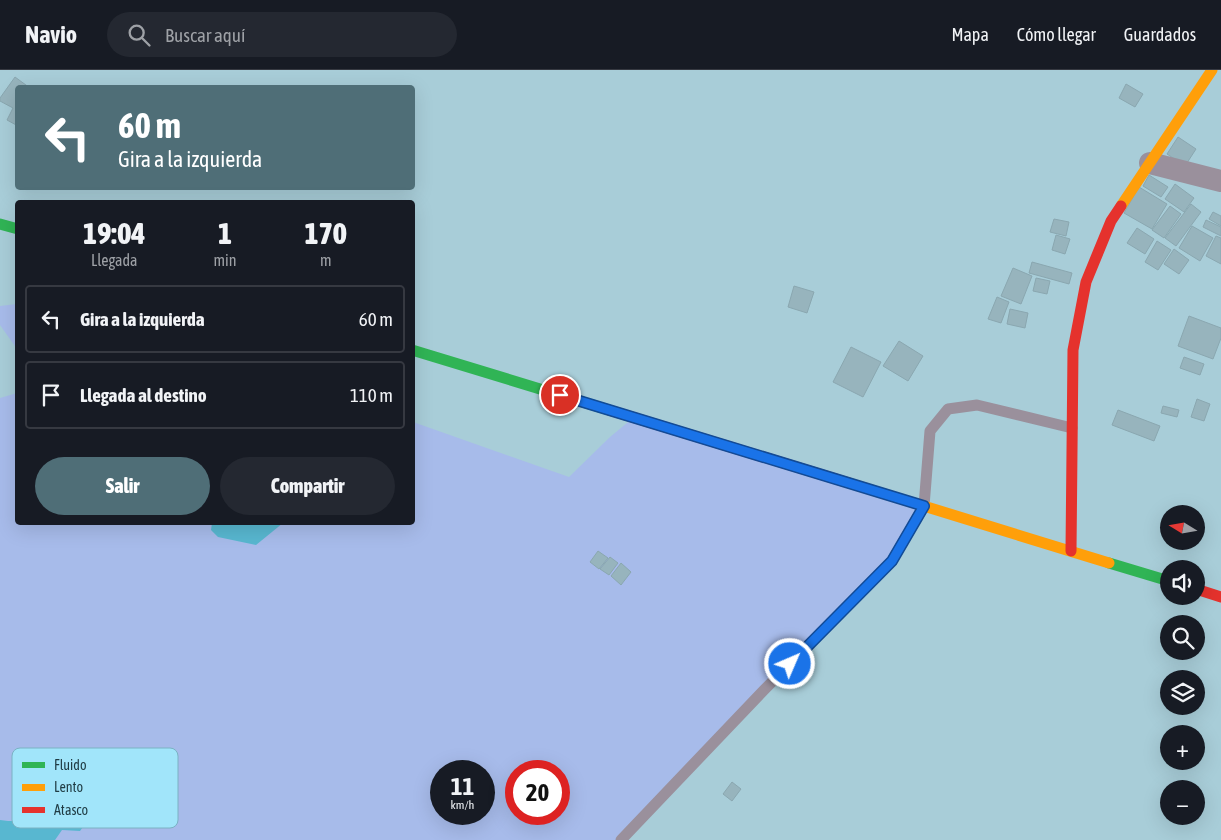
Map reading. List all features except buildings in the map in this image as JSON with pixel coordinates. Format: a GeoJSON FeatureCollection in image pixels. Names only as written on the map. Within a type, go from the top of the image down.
{"type":"FeatureCollection","features":[{"type":"Feature","properties":{"kind":"main road"},"geometry":{"type":"LineString","coordinates":[[1071,551],[1073,350],[1086,282],[1111,221],[1212,70]]}},
{"type":"Feature","properties":{"kind":"main road"},"geometry":{"type":"LineString","coordinates":[[0,224],[15,228]]}},
{"type":"Feature","properties":{"kind":"main road"},"geometry":{"type":"LineString","coordinates":[[415,351],[1160,578]]}},
{"type":"Feature","properties":{"kind":"main road"},"geometry":{"type":"LineString","coordinates":[[1205,592],[1221,597]]}},
{"type":"Feature","properties":{"kind":"street"},"geometry":{"type":"LineString","coordinates":[[1150,163],[1221,181]]}},
{"type":"Feature","properties":{"kind":"lane"},"geometry":{"type":"LineString","coordinates":[[621,840],[764,690],[892,561],[924,506],[930,431],[948,409],[977,405],[1072,428]]}},
{"type":"Feature","properties":{"kind":"shaded area"},"geometry":{"type":"Polygon","coordinates":[[[15,304],[15,346],[0,325],[0,306],[15,304]]]}},
{"type":"Feature","properties":{"kind":"shaded area"},"geometry":{"type":"Polygon","coordinates":[[[15,394],[15,525],[415,525],[415,423],[569,477],[610,437],[633,418],[924,506],[892,561],[621,840],[0,840],[0,398],[15,394]]]}},
{"type":"Feature","properties":{"kind":"shaded area"},"geometry":{"type":"Polygon","coordinates":[[[212,525],[281,525],[256,545],[218,537],[211,530],[212,525]]]}},
{"type":"Feature","properties":{"kind":"shaded area"},"geometry":{"type":"Polygon","coordinates":[[[0,820],[12,821],[12,828],[82,828],[80,831],[62,830],[55,840],[0,840],[0,820]]]}},
{"type":"Feature","properties":{"kind":"traffic: fast"},"geometry":{"type":"LineString","coordinates":[[0,224],[15,228]]}},
{"type":"Feature","properties":{"kind":"traffic: fast"},"geometry":{"type":"LineString","coordinates":[[415,351],[609,410]]}},
{"type":"Feature","properties":{"kind":"traffic: fast"},"geometry":{"type":"LineString","coordinates":[[1109,563],[1160,578]]}},
{"type":"Feature","properties":{"kind":"traffic: slow"},"geometry":{"type":"LineString","coordinates":[[1121,206],[1212,70]]}},
{"type":"Feature","properties":{"kind":"traffic: slow"},"geometry":{"type":"LineString","coordinates":[[849,483],[1109,563]]}},
{"type":"Feature","properties":{"kind":"traffic: jam"},"geometry":{"type":"LineString","coordinates":[[1071,551],[1073,350],[1086,282],[1111,221],[1121,206]]}},
{"type":"Feature","properties":{"kind":"traffic: jam"},"geometry":{"type":"LineString","coordinates":[[609,410],[849,483]]}},
{"type":"Feature","properties":{"kind":"traffic: jam"},"geometry":{"type":"LineString","coordinates":[[1205,592],[1221,597]]}},
{"type":"Feature","properties":{"kind":"route"},"geometry":{"type":"LineString","coordinates":[[560,395],[924,506],[892,561],[790,664]]}}]}
